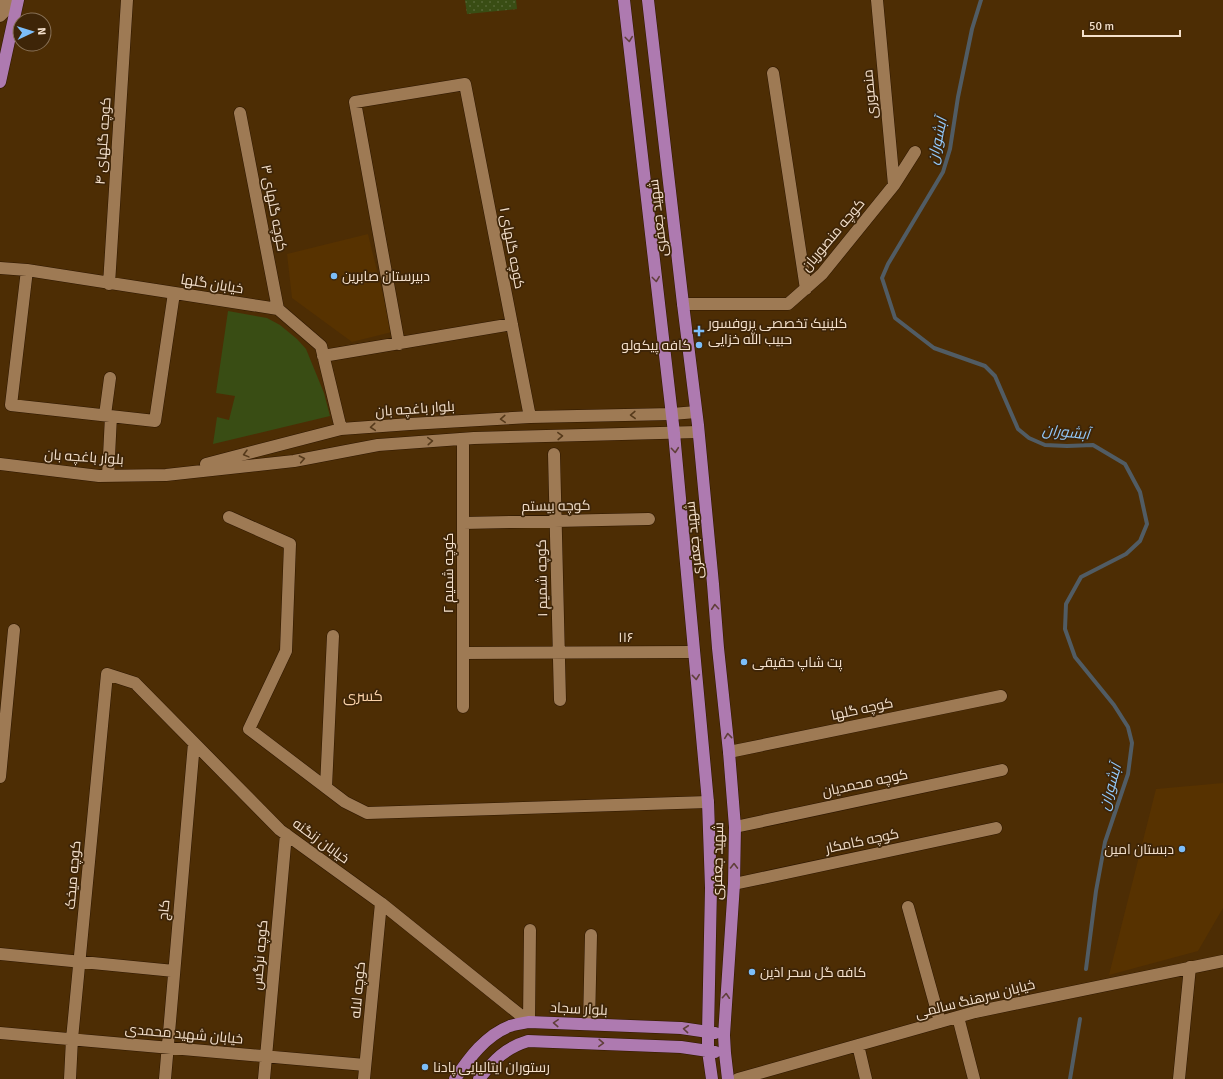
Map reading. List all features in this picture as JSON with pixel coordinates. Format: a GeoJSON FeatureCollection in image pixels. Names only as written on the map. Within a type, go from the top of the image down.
{"type":"FeatureCollection","features":[{"type":"Feature","properties":{"kind":"main road"},"geometry":{"type":"LineString","coordinates":[[0,82],[17,0]]}},
{"type":"Feature","properties":{"kind":"main road","name":"شهید جعفری"},"geometry":{"type":"LineString","coordinates":[[624,0],[674,433],[708,802],[711,888],[708,1051],[712,1079]]}},
{"type":"Feature","properties":{"kind":"main road","name":"شهید جعفری"},"geometry":{"type":"LineString","coordinates":[[648,0],[696,412],[735,827],[734,884],[724,1035],[728,1079]]}},
{"type":"Feature","properties":{"kind":"main road"},"geometry":{"type":"LineString","coordinates":[[528,1040],[529,1022]]}},
{"type":"Feature","properties":{"kind":"main road","name":"بلوار سجاد"},"geometry":{"type":"LineString","coordinates":[[455,1079],[468,1060],[495,1033],[511,1026],[529,1022],[681,1028],[724,1035]]}},
{"type":"Feature","properties":{"kind":"main road"},"geometry":{"type":"LineString","coordinates":[[479,1079],[503,1052],[516,1044],[528,1040],[681,1047],[725,1053]]}},
{"type":"Feature","properties":{"kind":"street"},"geometry":{"type":"LineString","coordinates":[[0,2],[7,0]]}},
{"type":"Feature","properties":{"kind":"street"},"geometry":{"type":"LineString","coordinates":[[0,16],[17,0]]}},
{"type":"Feature","properties":{"kind":"street","name":"کوچه گلهای ۴"},"geometry":{"type":"LineString","coordinates":[[109,284],[127,0]]}},
{"type":"Feature","properties":{"kind":"street","name":"منصوری"},"geometry":{"type":"LineString","coordinates":[[877,0],[894,185]]}},
{"type":"Feature","properties":{"kind":"street"},"geometry":{"type":"LineString","coordinates":[[773,73],[806,289]]}},
{"type":"Feature","properties":{"kind":"street","name":"کوچه گلهای ۱"},"geometry":{"type":"LineString","coordinates":[[399,344],[355,102],[465,84],[530,417]]}},
{"type":"Feature","properties":{"kind":"street","name":"کوچه گلهای ۳"},"geometry":{"type":"LineString","coordinates":[[240,113],[278,309]]}},
{"type":"Feature","properties":{"kind":"street","name":"کوچه منصوریان"},"geometry":{"type":"LineString","coordinates":[[683,304],[788,304],[822,274],[894,185],[915,152]]}},
{"type":"Feature","properties":{"kind":"street","name":"خیابان گلها"},"geometry":{"type":"LineString","coordinates":[[0,268],[27,270],[109,284],[278,309]]}},
{"type":"Feature","properties":{"kind":"street"},"geometry":{"type":"LineString","coordinates":[[27,270],[11,405],[155,421],[174,294]]}},
{"type":"Feature","properties":{"kind":"street"},"geometry":{"type":"LineString","coordinates":[[278,309],[321,346],[341,429]]}},
{"type":"Feature","properties":{"kind":"street"},"geometry":{"type":"LineString","coordinates":[[323,356],[512,324]]}},
{"type":"Feature","properties":{"kind":"street"},"geometry":{"type":"LineString","coordinates":[[108,476],[108,416],[110,378]]}},
{"type":"Feature","properties":{"kind":"street","name":"بلوار باغچه بان"},"geometry":{"type":"LineString","coordinates":[[166,475],[341,429],[530,417],[672,414],[696,412]]}},
{"type":"Feature","properties":{"kind":"street"},"geometry":{"type":"LineString","coordinates":[[654,434],[661,427],[659,417],[655,414]]}},
{"type":"Feature","properties":{"kind":"street","name":"بلوار باغچه بان"},"geometry":{"type":"LineString","coordinates":[[0,464],[99,476],[166,475],[294,461],[378,445],[463,439],[698,432]]}},
{"type":"Feature","properties":{"kind":"street","name":"کوچه شمیم ۲"},"geometry":{"type":"LineString","coordinates":[[463,439],[464,707]]}},
{"type":"Feature","properties":{"kind":"street","name":"کوچه شمیم ۱"},"geometry":{"type":"LineString","coordinates":[[554,454],[560,700]]}},
{"type":"Feature","properties":{"kind":"street"},"geometry":{"type":"LineString","coordinates":[[229,517],[290,544],[286,651],[249,729],[345,802],[367,813],[708,802]]}},
{"type":"Feature","properties":{"kind":"street","name":"کوچه بیستم"},"geometry":{"type":"LineString","coordinates":[[463,523],[649,519]]}},
{"type":"Feature","properties":{"kind":"street"},"geometry":{"type":"LineString","coordinates":[[0,777],[14,630]]}},
{"type":"Feature","properties":{"kind":"street"},"geometry":{"type":"LineString","coordinates":[[326,787],[334,636]]}},
{"type":"Feature","properties":{"kind":"street","name":"۱۱۶"},"geometry":{"type":"LineString","coordinates":[[463,653],[694,652]]}},
{"type":"Feature","properties":{"kind":"street","name":"خیابان زنگنه"},"geometry":{"type":"LineString","coordinates":[[107,674],[135,683],[280,830],[381,903],[529,1022]]}},
{"type":"Feature","properties":{"kind":"street","name":"کوچه میخک"},"geometry":{"type":"LineString","coordinates":[[70,1079],[72,1039],[107,674]]}},
{"type":"Feature","properties":{"kind":"street","name":"کوچه گلها"},"geometry":{"type":"LineString","coordinates":[[729,752],[1001,696]]}},
{"type":"Feature","properties":{"kind":"street","name":"کاج"},"geometry":{"type":"LineString","coordinates":[[165,1079],[194,743]]}},
{"type":"Feature","properties":{"kind":"street","name":"کوچه محمدیان"},"geometry":{"type":"LineString","coordinates":[[735,827],[1002,770]]}},
{"type":"Feature","properties":{"kind":"street","name":"کوچه کامکار"},"geometry":{"type":"LineString","coordinates":[[734,884],[996,828]]}},
{"type":"Feature","properties":{"kind":"street","name":"کوچه نرگس"},"geometry":{"type":"LineString","coordinates":[[264,1079],[286,834]]}},
{"type":"Feature","properties":{"kind":"street","name":"کوچه لاله"},"geometry":{"type":"LineString","coordinates":[[364,1079],[381,903]]}},
{"type":"Feature","properties":{"kind":"street"},"geometry":{"type":"LineString","coordinates":[[908,907],[940,1022]]}},
{"type":"Feature","properties":{"kind":"street"},"geometry":{"type":"LineString","coordinates":[[529,1022],[530,930]]}},
{"type":"Feature","properties":{"kind":"street"},"geometry":{"type":"LineString","coordinates":[[589,1024],[591,935]]}},
{"type":"Feature","properties":{"kind":"street"},"geometry":{"type":"LineString","coordinates":[[0,954],[174,971]]}},
{"type":"Feature","properties":{"kind":"street","name":"خیابان سرهنگ سالمی"},"geometry":{"type":"LineString","coordinates":[[738,1079],[975,1012],[1223,961]]}},
{"type":"Feature","properties":{"kind":"street"},"geometry":{"type":"LineString","coordinates":[[1179,1079],[1190,967]]}},
{"type":"Feature","properties":{"kind":"street"},"geometry":{"type":"LineString","coordinates":[[958,1017],[974,1079]]}},
{"type":"Feature","properties":{"kind":"street","name":"خیابان شهید محمدی"},"geometry":{"type":"LineString","coordinates":[[0,1033],[365,1065]]}},
{"type":"Feature","properties":{"kind":"street"},"geometry":{"type":"LineString","coordinates":[[858,1045],[866,1079]]}},
{"type":"Feature","properties":{"kind":"shaded area","name":"دبیرستان صابرین"},"geometry":{"type":"Polygon","coordinates":[[[368,234],[392,332],[352,342],[292,298],[287,254],[368,234]]]}},
{"type":"Feature","properties":{"kind":"shaded area","name":"دبستان امین"},"geometry":{"type":"Polygon","coordinates":[[[1223,783],[1223,908],[1198,951],[1109,975],[1156,789],[1223,783]]]}},
{"type":"Feature","properties":{"kind":"green space"},"geometry":{"type":"Polygon","coordinates":[[[465,0],[516,0],[517,9],[467,14],[465,0]]]}},
{"type":"Feature","properties":{"kind":"green space"},"geometry":{"type":"Polygon","coordinates":[[[228,311],[267,318],[280,325],[297,339],[306,349],[324,393],[330,416],[213,444],[217,417],[229,420],[235,396],[216,393],[228,311]]]}},
{"type":"Feature","properties":{"kind":"building","name":"کافه پیکولو"},"geometry":{"type":"Polygon","coordinates":[[[697,342],[701,342],[701,348],[696,348],[697,342]]]}},
{"type":"Feature","properties":{"kind":"waterway","name":"آبشوران"},"geometry":{"type":"LineString","coordinates":[[981,0],[972,29],[958,97],[950,149],[943,172],[888,264],[882,278],[895,318],[934,348],[985,366],[995,376],[1018,429],[1029,438],[1045,445],[1093,445],[1125,464],[1140,492],[1147,524],[1140,541],[1126,554],[1081,577],[1066,604],[1065,629],[1075,657],[1114,705],[1128,727],[1132,743],[1128,774],[1105,842],[1096,891],[1086,969]]}},
{"type":"Feature","properties":{"kind":"waterway","name":"آبشوران"},"geometry":{"type":"LineString","coordinates":[[1070,1079],[1080,1019]]}},
{"type":"Feature","properties":{"kind":"place","name":"دبیرستان صابرین"},"geometry":{"type":"Point","coordinates":[334,276]}},
{"type":"Feature","properties":{"kind":"place","name":"کلینیک تخصصی پروفسور حبیب الله خزایی"},"geometry":{"type":"Point","coordinates":[699,331]}},
{"type":"Feature","properties":{"kind":"place","name":"کافه پیکولو"},"geometry":{"type":"Point","coordinates":[699,345]}},
{"type":"Feature","properties":{"kind":"place","name":"پت شاپ حقیقی"},"geometry":{"type":"Point","coordinates":[744,662]}},
{"type":"Feature","properties":{"kind":"place","name":"دبستان امین"},"geometry":{"type":"Point","coordinates":[1182,849]}},
{"type":"Feature","properties":{"kind":"place","name":"کافه گل سحر اذین"},"geometry":{"type":"Point","coordinates":[752,972]}},
{"type":"Feature","properties":{"kind":"place","name":"رستوران ایتالیایی پادنا"},"geometry":{"type":"Point","coordinates":[425,1067]}},
{"type":"Feature","properties":{"kind":"district","name":"کسری"},"geometry":{"type":"Point","coordinates":[363,696]}}]}
